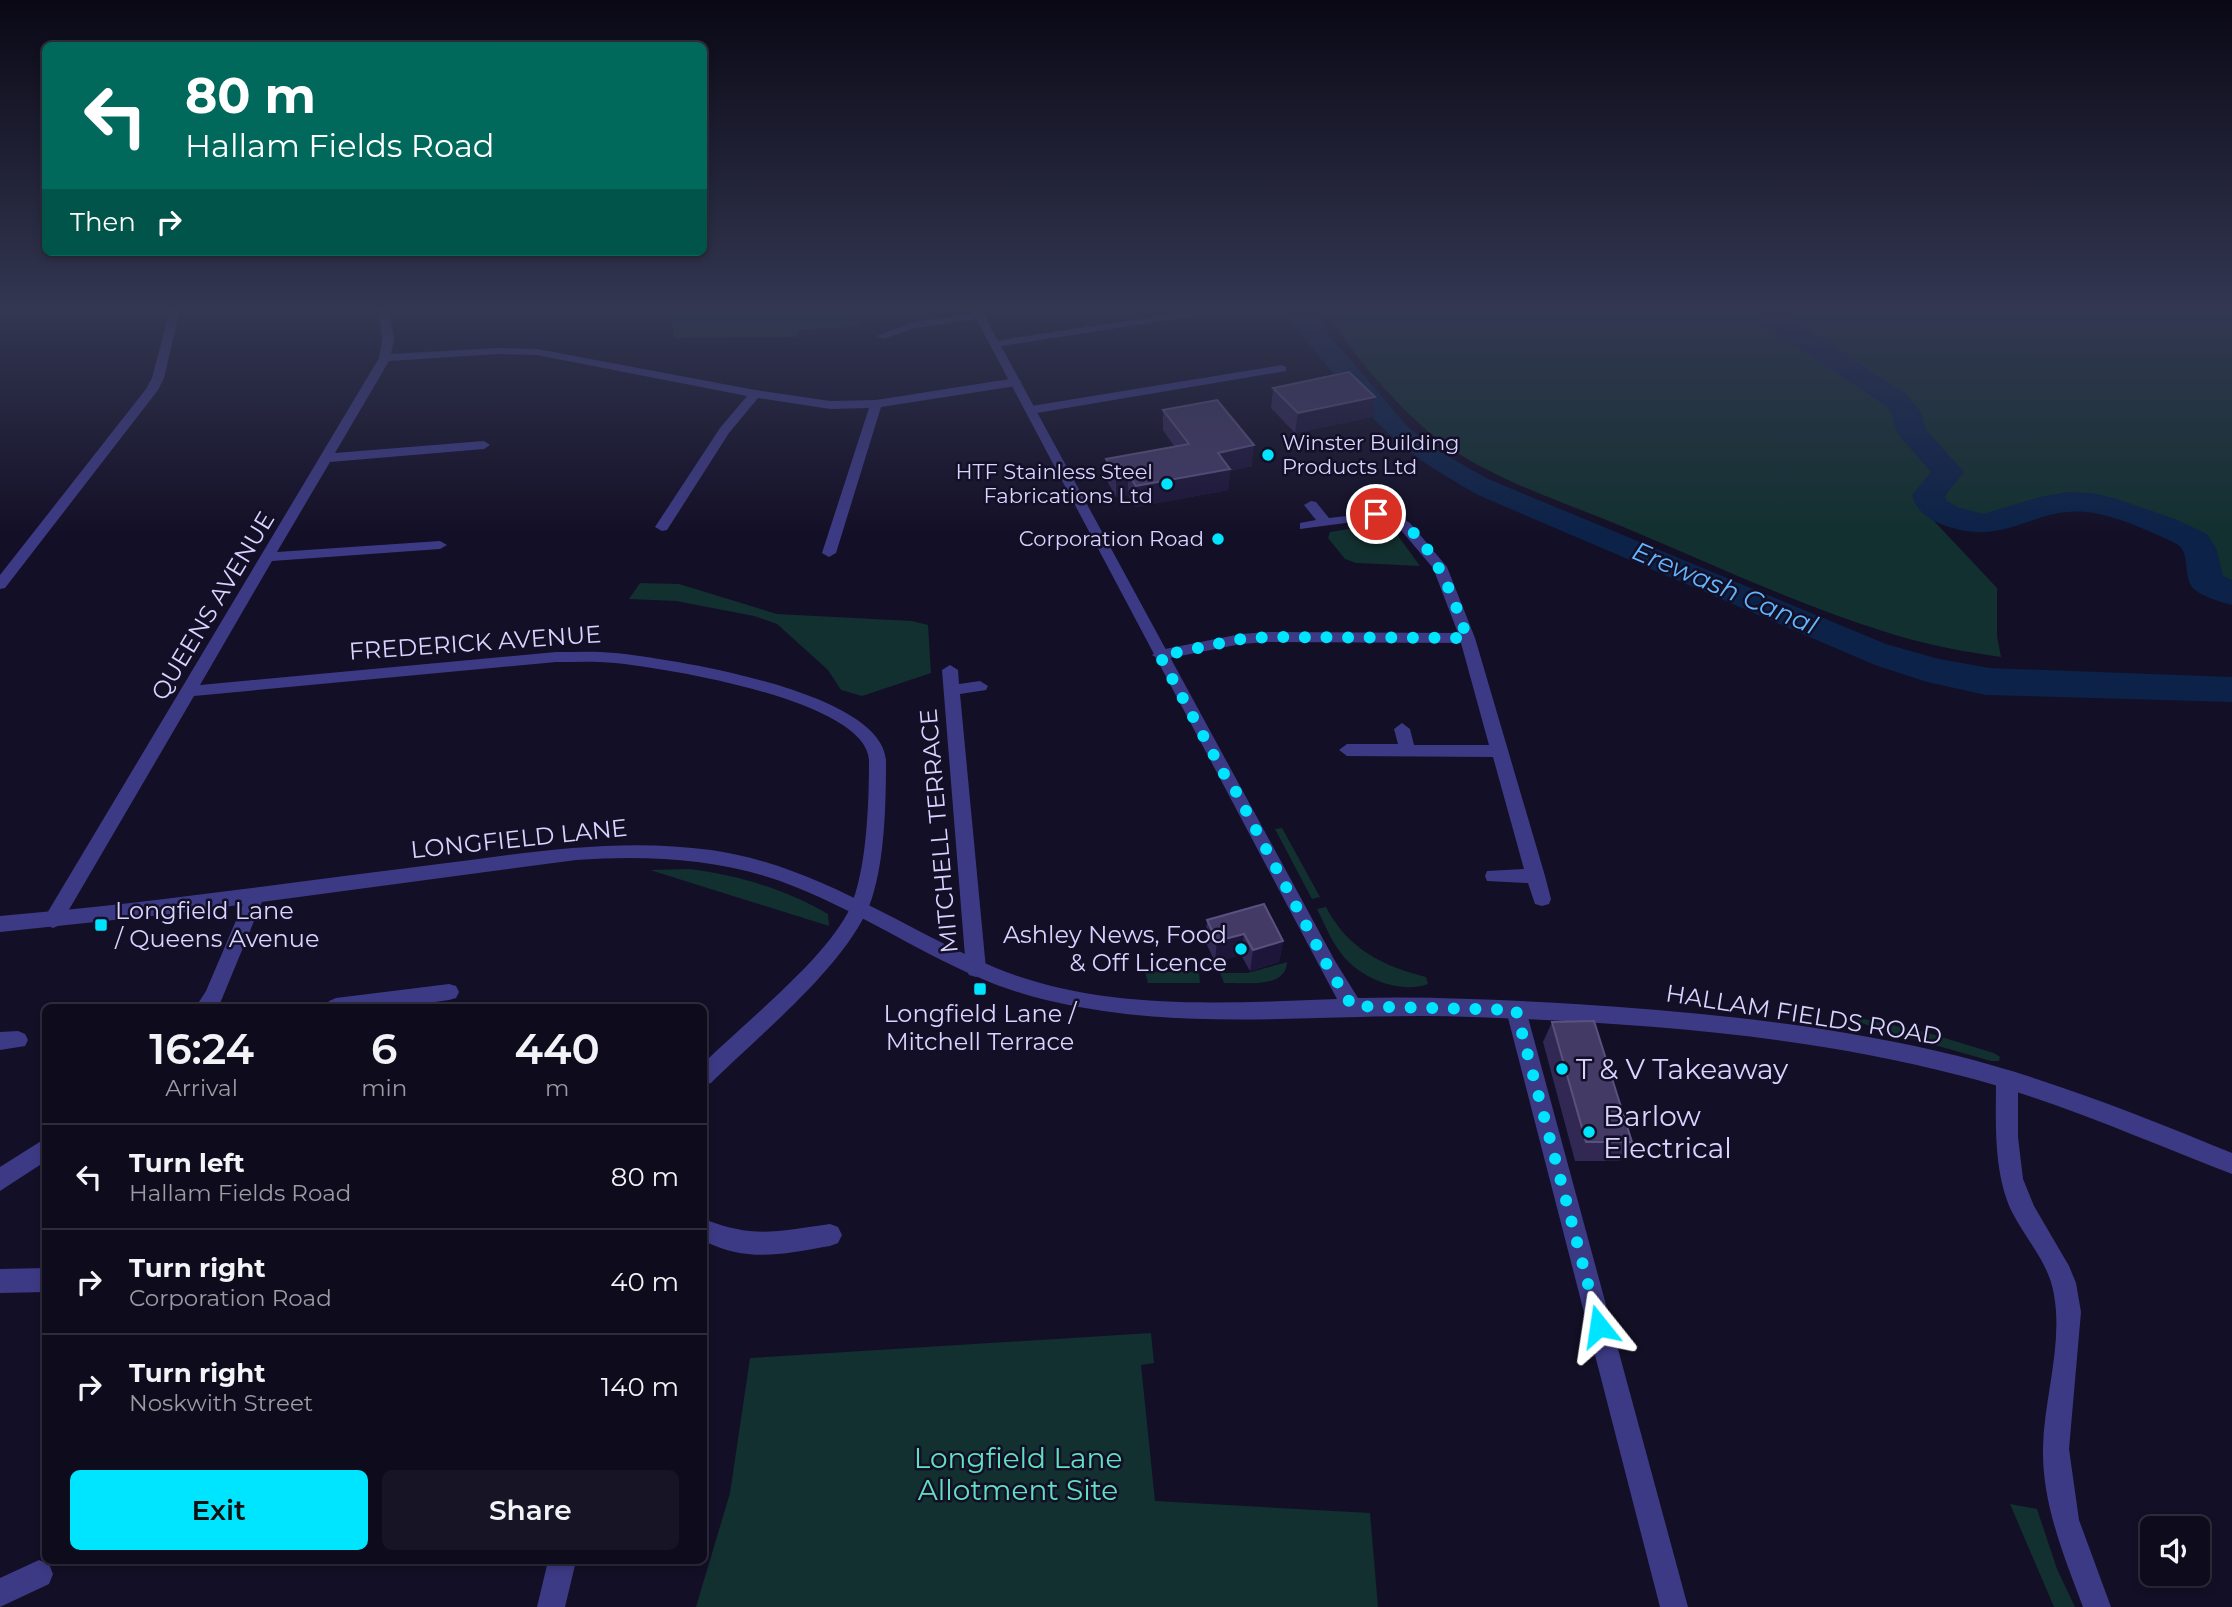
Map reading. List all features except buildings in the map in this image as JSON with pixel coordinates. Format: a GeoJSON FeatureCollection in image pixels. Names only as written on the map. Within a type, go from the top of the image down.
{"type":"FeatureCollection","features":[{"type":"Feature","properties":{"kind":"street"},"geometry":{"type":"LineString","coordinates":[[0,584],[155,384]]}},
{"type":"Feature","properties":{"kind":"street","name":"QUEENS AVENUE"},"geometry":{"type":"LineString","coordinates":[[53,920],[370,384]]}},
{"type":"Feature","properties":{"kind":"street"},"geometry":{"type":"LineString","coordinates":[[703,384],[830,405],[876,404],[1003,384]]}},
{"type":"Feature","properties":{"kind":"street"},"geometry":{"type":"LineString","coordinates":[[1017,384],[1160,656],[1234,788],[1328,967],[1352,1006]]}},
{"type":"Feature","properties":{"kind":"street"},"geometry":{"type":"LineString","coordinates":[[1031,410],[1190,384]]}},
{"type":"Feature","properties":{"kind":"street"},"geometry":{"type":"LineString","coordinates":[[662,527],[724,430],[755,394]]}},
{"type":"Feature","properties":{"kind":"street"},"geometry":{"type":"LineString","coordinates":[[829,553],[876,404]]}},
{"type":"Feature","properties":{"kind":"street"},"geometry":{"type":"LineString","coordinates":[[327,458],[484,446]]}},
{"type":"Feature","properties":{"kind":"street"},"geometry":{"type":"LineString","coordinates":[[1311,505],[1325,522]]}},
{"type":"Feature","properties":{"kind":"street"},"geometry":{"type":"LineString","coordinates":[[1305,526],[1376,514],[1391,516],[1401,522],[1440,567],[1467,638],[1542,899]]}},
{"type":"Feature","properties":{"kind":"street"},"geometry":{"type":"LineString","coordinates":[[269,558],[440,545]]}},
{"type":"Feature","properties":{"kind":"street"},"geometry":{"type":"LineString","coordinates":[[1160,656],[1241,639],[1269,637],[1467,638]]}},
{"type":"Feature","properties":{"kind":"street","name":"FREDERICK AVENUE"},"geometry":{"type":"LineString","coordinates":[[189,691],[582,656],[668,665],[789,695],[861,726],[876,746],[873,841],[860,907]]}},
{"type":"Feature","properties":{"kind":"street","name":"MITCHELL TERRACE"},"geometry":{"type":"LineString","coordinates":[[950,670],[976,968]]}},
{"type":"Feature","properties":{"kind":"street","name":"MITCHELL TERRACE"},"geometry":{"type":"LineString","coordinates":[[952,690],[981,686]]}},
{"type":"Feature","properties":{"kind":"street"},"geometry":{"type":"LineString","coordinates":[[1402,729],[1407,749]]}},
{"type":"Feature","properties":{"kind":"street"},"geometry":{"type":"LineString","coordinates":[[1347,750],[1500,751]]}},
{"type":"Feature","properties":{"kind":"street","name":"LONGFIELD LANE"},"geometry":{"type":"LineString","coordinates":[[0,924],[254,897],[399,876],[615,851],[727,859],[785,874],[860,907],[976,968],[1031,987],[1150,1009],[1217,1011],[1352,1006]]}},
{"type":"Feature","properties":{"kind":"street"},"geometry":{"type":"LineString","coordinates":[[1494,876],[1536,876]]}},
{"type":"Feature","properties":{"kind":"street"},"geometry":{"type":"LineString","coordinates":[[208,1004],[214,995],[254,897]]}},
{"type":"Feature","properties":{"kind":"street"},"geometry":{"type":"LineString","coordinates":[[707,1073],[833,949],[860,907]]}},
{"type":"Feature","properties":{"kind":"street"},"geometry":{"type":"LineString","coordinates":[[381,1004],[426,1001],[449,992]]}},
{"type":"Feature","properties":{"kind":"street","name":"HALLAM FIELDS ROAD"},"geometry":{"type":"LineString","coordinates":[[1352,1006],[1516,1010],[1655,1018],[1920,1056],[2007,1079],[2102,1111],[2232,1164]]}},
{"type":"Feature","properties":{"kind":"street"},"geometry":{"type":"LineString","coordinates":[[1516,1010],[1674,1607]]}},
{"type":"Feature","properties":{"kind":"street"},"geometry":{"type":"LineString","coordinates":[[2007,1079],[2009,1167],[2027,1218],[2061,1273],[2067,1292],[2069,1312],[2056,1450],[2065,1520],[2097,1607]]}},
{"type":"Feature","properties":{"kind":"street"},"geometry":{"type":"LineString","coordinates":[[1,1178],[42,1151]]}},
{"type":"Feature","properties":{"kind":"street"},"geometry":{"type":"LineString","coordinates":[[707,1231],[734,1242],[750,1244],[773,1244],[830,1235]]}},
{"type":"Feature","properties":{"kind":"street"},"geometry":{"type":"LineString","coordinates":[[0,1281],[42,1280]]}},
{"type":"Feature","properties":{"kind":"street"},"geometry":{"type":"LineString","coordinates":[[551,1607],[561,1564]]}},
{"type":"Feature","properties":{"kind":"street"},"geometry":{"type":"LineString","coordinates":[[4,1597],[39,1574]]}},
{"type":"Feature","properties":{"kind":"green space"},"geometry":{"type":"Polygon","coordinates":[[[1380,384],[1865,384],[1895,404],[1911,440],[1939,473],[1934,482],[1919,495],[1918,504],[1997,588],[1997,636],[2001,657],[1919,642],[1823,611],[1524,487],[1455,451],[1435,437],[1380,384]]]}},
{"type":"Feature","properties":{"kind":"green space"},"geometry":{"type":"Polygon","coordinates":[[[1882,384],[2232,384],[2232,587],[2215,581],[2210,566],[2210,549],[2204,534],[2147,519],[2088,497],[2040,500],[2004,517],[1983,522],[1967,520],[1944,503],[1943,498],[1960,474],[1922,436],[1918,412],[1913,405],[1882,384]]]}},
{"type":"Feature","properties":{"kind":"green space"},"geometry":{"type":"Polygon","coordinates":[[[1374,525],[1393,529],[1420,566],[1356,563],[1345,559],[1328,538],[1330,532],[1374,525]]]}},
{"type":"Feature","properties":{"kind":"green space"},"geometry":{"type":"Polygon","coordinates":[[[640,583],[679,584],[777,614],[912,621],[928,625],[931,673],[862,696],[841,690],[828,670],[777,624],[754,616],[676,601],[629,599],[640,583]]]}},
{"type":"Feature","properties":{"kind":"green space"},"geometry":{"type":"Polygon","coordinates":[[[1282,828],[1320,897],[1312,899],[1275,829],[1282,828]]]}},
{"type":"Feature","properties":{"kind":"green space"},"geometry":{"type":"Polygon","coordinates":[[[689,869],[743,879],[778,890],[828,914],[829,926],[650,870],[689,869]]]}},
{"type":"Feature","properties":{"kind":"green space"},"geometry":{"type":"Polygon","coordinates":[[[1326,907],[1344,934],[1355,944],[1381,961],[1426,977],[1428,984],[1417,987],[1394,986],[1361,972],[1344,957],[1332,940],[1317,909],[1326,907]]]}},
{"type":"Feature","properties":{"kind":"green space"},"geometry":{"type":"Polygon","coordinates":[[[1287,962],[1285,971],[1279,977],[1262,983],[1224,983],[1220,973],[1247,973],[1287,962]]]}},
{"type":"Feature","properties":{"kind":"green space"},"geometry":{"type":"Polygon","coordinates":[[[1145,972],[1199,972],[1200,983],[1148,983],[1145,972]]]}},
{"type":"Feature","properties":{"kind":"green space"},"geometry":{"type":"Polygon","coordinates":[[[1855,1017],[1925,1032],[1994,1053],[2000,1057],[1999,1061],[1875,1028],[1859,1022],[1855,1017]]]}},
{"type":"Feature","properties":{"kind":"green space","name":"Longfield Lane Allotment Site"},"geometry":{"type":"Polygon","coordinates":[[[1151,1333],[1154,1363],[1141,1365],[1155,1501],[1370,1513],[1378,1607],[696,1607],[730,1493],[750,1358],[1151,1333]]]}},
{"type":"Feature","properties":{"kind":"green space"},"geometry":{"type":"Polygon","coordinates":[[[2010,1504],[2037,1509],[2057,1569],[2075,1607],[2054,1607],[2010,1504]]]}},
{"type":"Feature","properties":{"kind":"water","name":"Erewash Canal"},"geometry":{"type":"Polygon","coordinates":[[[1371,384],[1407,426],[1432,447],[1488,479],[1886,644],[1939,659],[1990,668],[2232,677],[2232,702],[1986,695],[1927,682],[1875,665],[1478,495],[1414,455],[1377,422],[1343,385],[1371,384]]]}},
{"type":"Feature","properties":{"kind":"waterway"},"geometry":{"type":"LineString","coordinates":[[1872,384],[1896,400],[1905,411],[1912,433],[1948,472],[1928,495],[1941,513],[1967,522],[1983,524],[2051,504],[2091,502],[2103,505],[2163,526],[2195,541],[2202,555],[2207,582],[2232,594]]}},
{"type":"Feature","properties":{"kind":"place","name":"Winster Building Products Ltd"},"geometry":{"type":"Point","coordinates":[1268,455]}},
{"type":"Feature","properties":{"kind":"place","name":"HTF Stainless Steel Fabrications Ltd"},"geometry":{"type":"Point","coordinates":[1167,484]}},
{"type":"Feature","properties":{"kind":"place","name":"Corporation Road"},"geometry":{"type":"Point","coordinates":[1218,539]}},
{"type":"Feature","properties":{"kind":"place","name":"Longfield Lane / Queens Avenue"},"geometry":{"type":"Point","coordinates":[101,925]}},
{"type":"Feature","properties":{"kind":"place","name":"Ashley News, Food & Off Licence"},"geometry":{"type":"Point","coordinates":[1241,949]}},
{"type":"Feature","properties":{"kind":"place","name":"Longfield Lane / Mitchell Terrace"},"geometry":{"type":"Point","coordinates":[980,989]}},
{"type":"Feature","properties":{"kind":"place","name":"T & V Takeaway"},"geometry":{"type":"Point","coordinates":[1562,1069]}},
{"type":"Feature","properties":{"kind":"place","name":"Barlow Electrical"},"geometry":{"type":"Point","coordinates":[1589,1132]}},
{"type":"Feature","properties":{"kind":"route"},"geometry":{"type":"LineString","coordinates":[[1376,514],[1385,514],[1401,522],[1440,567],[1467,638],[1269,637],[1241,639],[1160,656],[1234,788],[1328,967],[1352,1006],[1516,1010],[1599,1326]]}}]}
